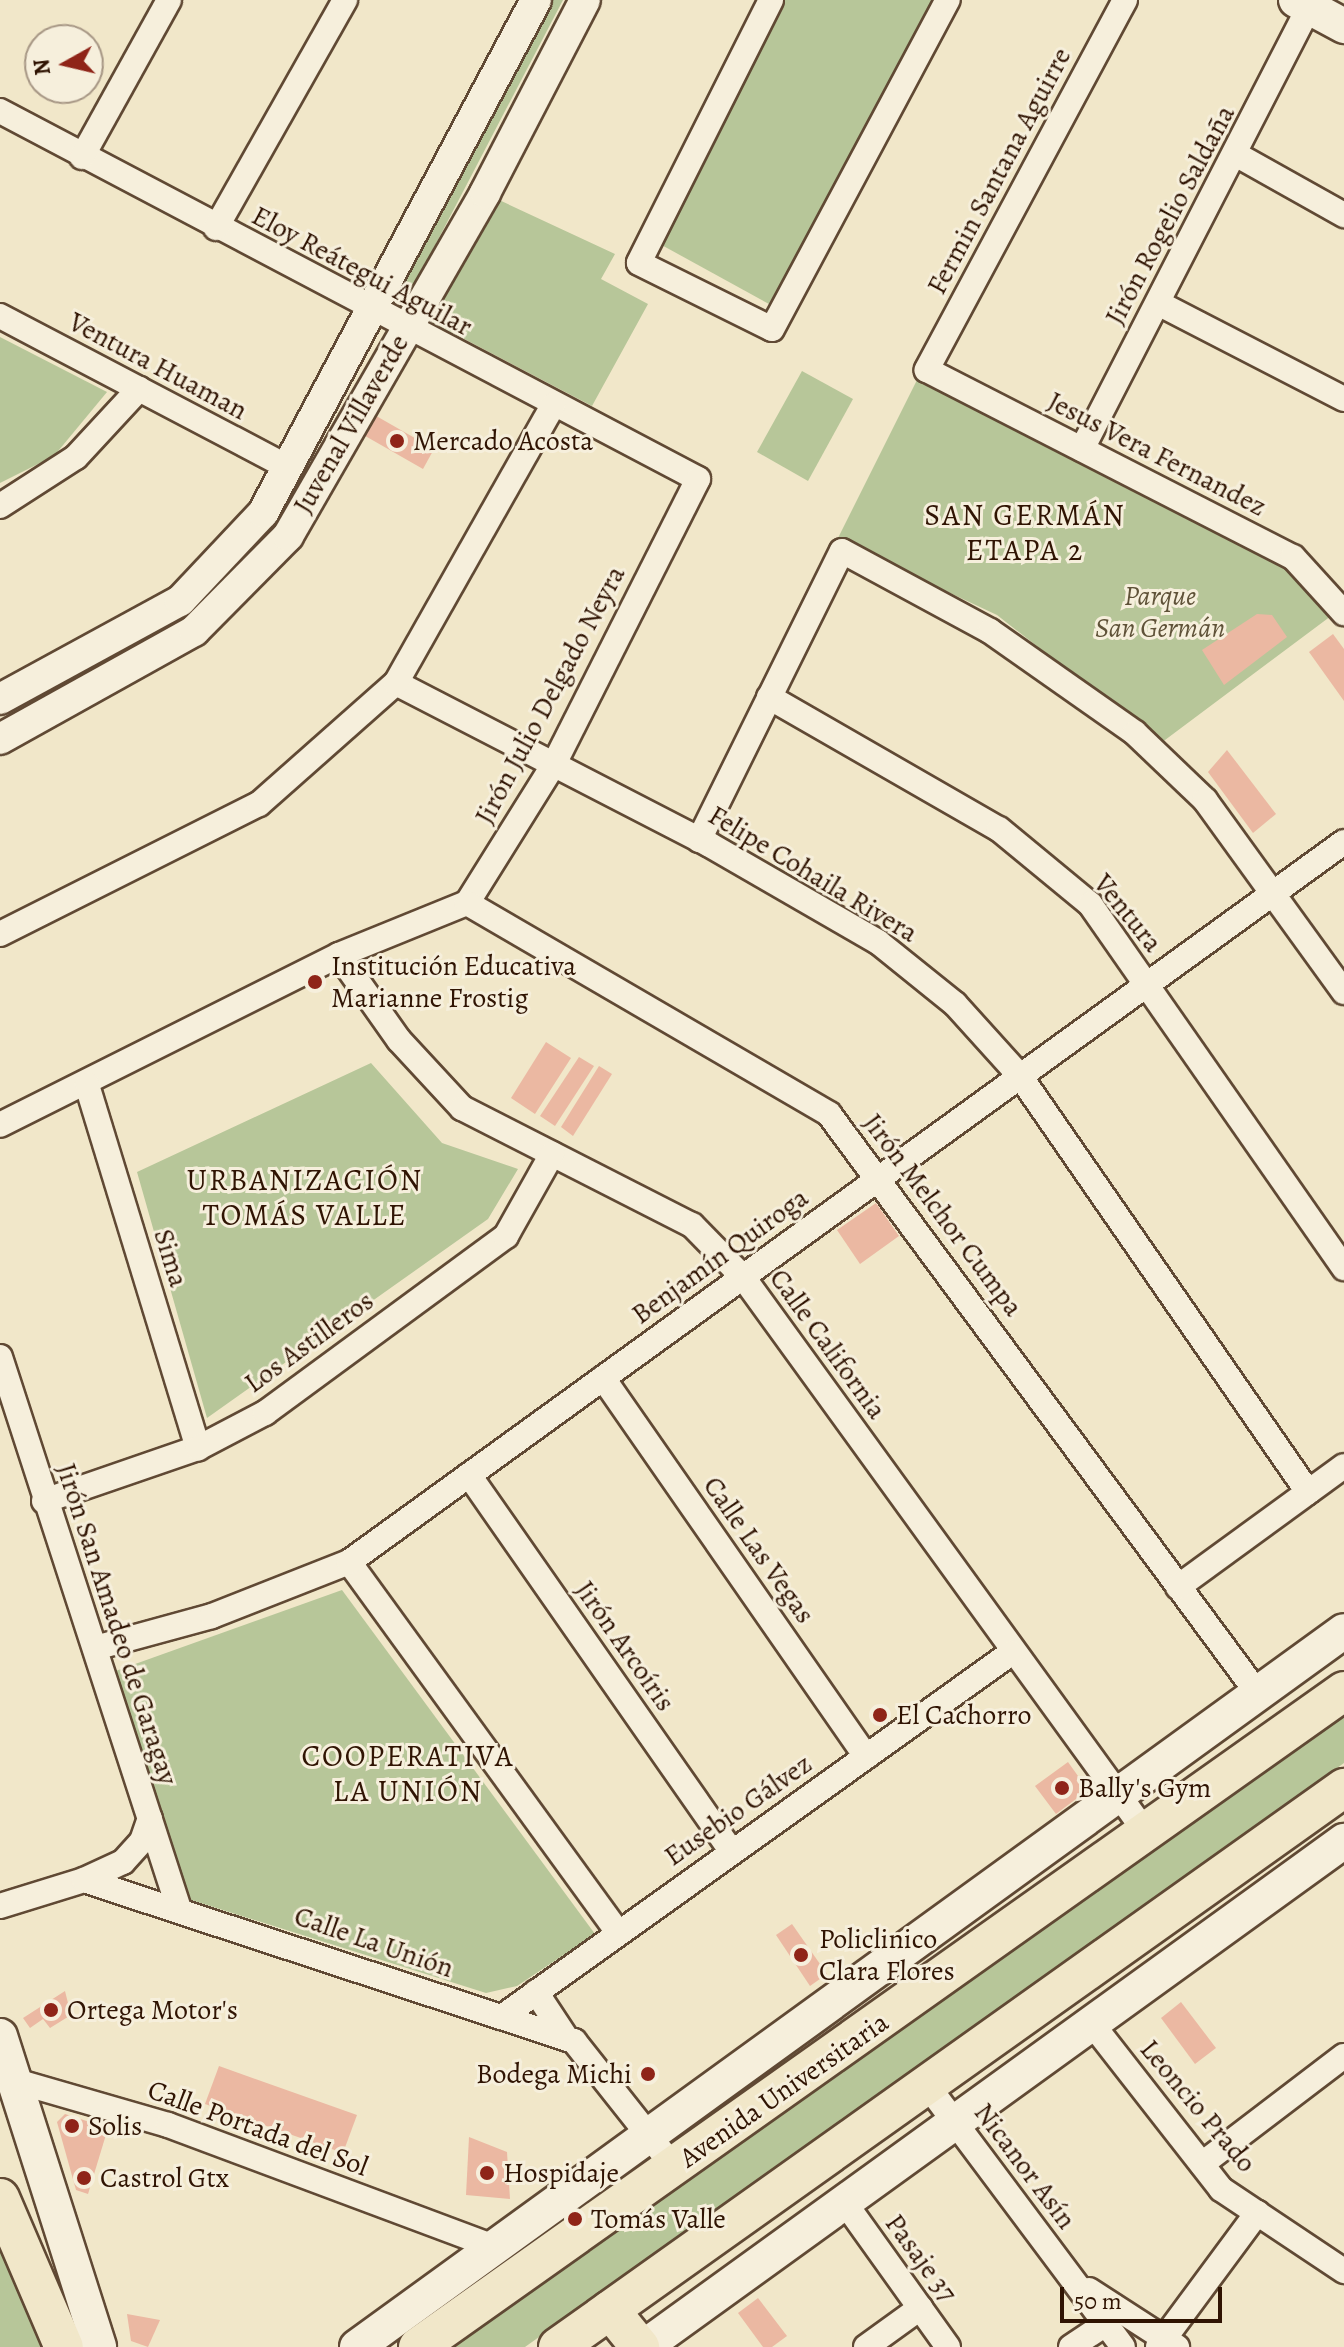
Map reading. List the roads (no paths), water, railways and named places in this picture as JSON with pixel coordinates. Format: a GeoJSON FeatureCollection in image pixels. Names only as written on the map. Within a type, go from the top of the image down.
{"type":"FeatureCollection","features":[{"type":"Feature","properties":{"kind":"main road"},"geometry":{"type":"LineString","coordinates":[[1302,4],[1344,26]]}},
{"type":"Feature","properties":{"kind":"main road","name":"Avenida Universitaria"},"geometry":{"type":"LineString","coordinates":[[357,2347],[1256,1691],[1344,1631]]}},
{"type":"Feature","properties":{"kind":"main road","name":"Avenida Universitaria"},"geometry":{"type":"LineString","coordinates":[[418,2347],[1147,1834],[1344,1691]]}},
{"type":"Feature","properties":{"kind":"main road"},"geometry":{"type":"LineString","coordinates":[[558,2347],[1344,1788]]}},
{"type":"Feature","properties":{"kind":"main road"},"geometry":{"type":"LineString","coordinates":[[610,2310],[642,2347],[845,2203],[952,2120],[1093,2025],[1344,1841]]}},
{"type":"Feature","properties":{"kind":"main road"},"geometry":{"type":"LineString","coordinates":[[0,2036],[7,2078],[99,2347]]}},
{"type":"Feature","properties":{"kind":"main road"},"geometry":{"type":"LineString","coordinates":[[0,2198],[64,2347]]}},
{"type":"Feature","properties":{"kind":"street"},"geometry":{"type":"LineString","coordinates":[[82,157],[169,0]]}},
{"type":"Feature","properties":{"kind":"street"},"geometry":{"type":"LineString","coordinates":[[216,228],[345,0]]}},
{"type":"Feature","properties":{"kind":"street","name":"Juvenal Villaverde"},"geometry":{"type":"LineString","coordinates":[[0,699],[180,601],[263,513],[536,0]]}},
{"type":"Feature","properties":{"kind":"street","name":"Juvenal Villaverde"},"geometry":{"type":"LineString","coordinates":[[0,739],[194,631],[288,536],[406,329],[585,0]]}},
{"type":"Feature","properties":{"kind":"street"},"geometry":{"type":"LineString","coordinates":[[771,0],[639,263],[766,328],[776,327],[948,0]]}},
{"type":"Feature","properties":{"kind":"street","name":"Fermin Santana Aguirre"},"geometry":{"type":"LineString","coordinates":[[927,370],[1125,0]]}},
{"type":"Feature","properties":{"kind":"street","name":"Jirón Rogelio Saldaña"},"geometry":{"type":"LineString","coordinates":[[1082,449],[1237,155],[1302,4]]}},
{"type":"Feature","properties":{"kind":"street","name":"Eloy Reátegui Aguilar"},"geometry":{"type":"LineString","coordinates":[[0,111],[406,329],[698,479]]}},
{"type":"Feature","properties":{"kind":"street"},"geometry":{"type":"LineString","coordinates":[[1237,155],[1344,215]]}},
{"type":"Feature","properties":{"kind":"street"},"geometry":{"type":"LineString","coordinates":[[1158,303],[1344,399]]}},
{"type":"Feature","properties":{"kind":"street","name":"Ventura Huaman"},"geometry":{"type":"LineString","coordinates":[[0,316],[289,468]]}},
{"type":"Feature","properties":{"kind":"street","name":"Jesus Vera Fernandez"},"geometry":{"type":"LineString","coordinates":[[927,370],[1293,557],[1344,613]]}},
{"type":"Feature","properties":{"kind":"street"},"geometry":{"type":"LineString","coordinates":[[0,506],[76,457],[139,389]]}},
{"type":"Feature","properties":{"kind":"street"},"geometry":{"type":"LineString","coordinates":[[0,934],[259,804],[396,683],[553,405]]}},
{"type":"Feature","properties":{"kind":"street","name":"Jirón Julio Delgado Neyra"},"geometry":{"type":"LineString","coordinates":[[467,903],[554,764],[698,479]]}},
{"type":"Feature","properties":{"kind":"street"},"geometry":{"type":"LineString","coordinates":[[699,840],[842,551],[990,631],[1135,733],[1205,800],[1275,892],[1344,992]]}},
{"type":"Feature","properties":{"kind":"street","name":"Felipe Cohaila Rivera"},"geometry":{"type":"LineString","coordinates":[[396,683],[699,840],[878,942],[955,1004],[1020,1076],[1308,1492]]}},
{"type":"Feature","properties":{"kind":"street","name":"Ventura"},"geometry":{"type":"LineString","coordinates":[[769,697],[999,829],[1090,904],[1344,1268]]}},
{"type":"Feature","properties":{"kind":"street","name":"Benjamín Quiroga"},"geometry":{"type":"LineString","coordinates":[[95,1648],[212,1616],[349,1562],[1344,842]]}},
{"type":"Feature","properties":{"kind":"street"},"geometry":{"type":"LineString","coordinates":[[0,1125],[87,1085],[339,955],[467,903]]}},
{"type":"Feature","properties":{"kind":"street","name":"Jirón Melchor Cumpa"},"geometry":{"type":"LineString","coordinates":[[467,903],[829,1114],[882,1177],[1256,1691]]}},
{"type":"Feature","properties":{"kind":"street","name":"Calle California"},"geometry":{"type":"LineString","coordinates":[[339,955],[399,1040],[462,1108],[692,1225],[743,1277],[1011,1653],[1147,1834]]}},
{"type":"Feature","properties":{"kind":"street","name":"Sima"},"geometry":{"type":"LineString","coordinates":[[87,1085],[198,1448]]}},
{"type":"Feature","properties":{"kind":"street","name":"Los Astilleros"},"geometry":{"type":"LineString","coordinates":[[44,1501],[198,1448],[265,1413],[506,1236],[552,1154]]}},
{"type":"Feature","properties":{"kind":"street","name":"Jirón San Amadeo de Garagay"},"geometry":{"type":"LineString","coordinates":[[0,1357],[44,1501],[179,1909]]}},
{"type":"Feature","properties":{"kind":"street","name":"Calle Las Vegas"},"geometry":{"type":"LineString","coordinates":[[603,1378],[866,1757]]}},
{"type":"Feature","properties":{"kind":"street"},"geometry":{"type":"LineString","coordinates":[[1178,1587],[1344,1466]]}},
{"type":"Feature","properties":{"kind":"street","name":"Jirón Arcoíris"},"geometry":{"type":"LineString","coordinates":[[469,1475],[732,1852]]}},
{"type":"Feature","properties":{"kind":"street"},"geometry":{"type":"LineString","coordinates":[[349,1562],[618,1932]]}},
{"type":"Feature","properties":{"kind":"street","name":"Eusebio Gálvez"},"geometry":{"type":"LineString","coordinates":[[502,2017],[1011,1653]]}},
{"type":"Feature","properties":{"kind":"street"},"geometry":{"type":"LineString","coordinates":[[0,1906],[84,1880],[123,1862],[142,1841],[150,1818]]}},
{"type":"Feature","properties":{"kind":"street","name":"Calle La Unión"},"geometry":{"type":"LineString","coordinates":[[84,1880],[567,2039]]}},
{"type":"Feature","properties":{"kind":"street"},"geometry":{"type":"LineString","coordinates":[[536,1992],[567,2039],[674,2167]]}},
{"type":"Feature","properties":{"kind":"street","name":"Leoncio Prado"},"geometry":{"type":"LineString","coordinates":[[1093,2025],[1221,2189],[1344,2271]]}},
{"type":"Feature","properties":{"kind":"street"},"geometry":{"type":"LineString","coordinates":[[1202,2164],[1339,2065]]}},
{"type":"Feature","properties":{"kind":"street","name":"Calle Portada del Sol"},"geometry":{"type":"LineString","coordinates":[[7,2078],[168,2125],[492,2246]]}},
{"type":"Feature","properties":{"kind":"street","name":"Nicanor Asín"},"geometry":{"type":"LineString","coordinates":[[927,2085],[1123,2347]]}},
{"type":"Feature","properties":{"kind":"street","name":"Pasaje 37"},"geometry":{"type":"LineString","coordinates":[[845,2203],[948,2347]]}},
{"type":"Feature","properties":{"kind":"street"},"geometry":{"type":"LineString","coordinates":[[1166,2344],[1257,2213]]}},
{"type":"Feature","properties":{"kind":"street","name":"Nicanor Asín"},"geometry":{"type":"LineString","coordinates":[[1077,2282],[1166,2344]]}},
{"type":"Feature","properties":{"kind":"street"},"geometry":{"type":"LineString","coordinates":[[866,2347],[920,2308]]}},
{"type":"Feature","properties":{"kind":"street"},"geometry":{"type":"LineString","coordinates":[[1071,2347],[1107,2323]]}},
{"type":"Feature","properties":{"kind":"place","name":"Mercado Acosta"},"geometry":{"type":"Point","coordinates":[397,441]}},
{"type":"Feature","properties":{"kind":"place","name":"Institución Educativa Marianne Frostig"},"geometry":{"type":"Point","coordinates":[315,982]}},
{"type":"Feature","properties":{"kind":"place","name":"El Cachorro"},"geometry":{"type":"Point","coordinates":[880,1715]}},
{"type":"Feature","properties":{"kind":"place","name":"Bally's Gym"},"geometry":{"type":"Point","coordinates":[1062,1788]}},
{"type":"Feature","properties":{"kind":"place","name":"Policlinico Clara Flores"},"geometry":{"type":"Point","coordinates":[801,1955]}},
{"type":"Feature","properties":{"kind":"place","name":"Ortega Motor's"},"geometry":{"type":"Point","coordinates":[51,2010]}},
{"type":"Feature","properties":{"kind":"place","name":"Bodega Michi"},"geometry":{"type":"Point","coordinates":[648,2074]}},
{"type":"Feature","properties":{"kind":"place","name":"Solis"},"geometry":{"type":"Point","coordinates":[72,2126]}},
{"type":"Feature","properties":{"kind":"place","name":"Hospidaje"},"geometry":{"type":"Point","coordinates":[487,2173]}},
{"type":"Feature","properties":{"kind":"place","name":"Castrol Gtx"},"geometry":{"type":"Point","coordinates":[84,2178]}},
{"type":"Feature","properties":{"kind":"place","name":"Tomás Valle"},"geometry":{"type":"Point","coordinates":[575,2219]}},
{"type":"Feature","properties":{"kind":"district","name":"SAN GERMÁN ETAPA 2"},"geometry":{"type":"Point","coordinates":[1025,532]}},
{"type":"Feature","properties":{"kind":"district","name":"URBANIZACIÓN TOMÁS VALLE"},"geometry":{"type":"Point","coordinates":[305,1197]}},
{"type":"Feature","properties":{"kind":"district","name":"COOPERATIVA LA UNIÓN"},"geometry":{"type":"Point","coordinates":[408,1773]}},
{"type":"Feature","properties":{"kind":"park label","name":"Parque San Germán"},"geometry":{"type":"Point","coordinates":[1160,612]}}]}
